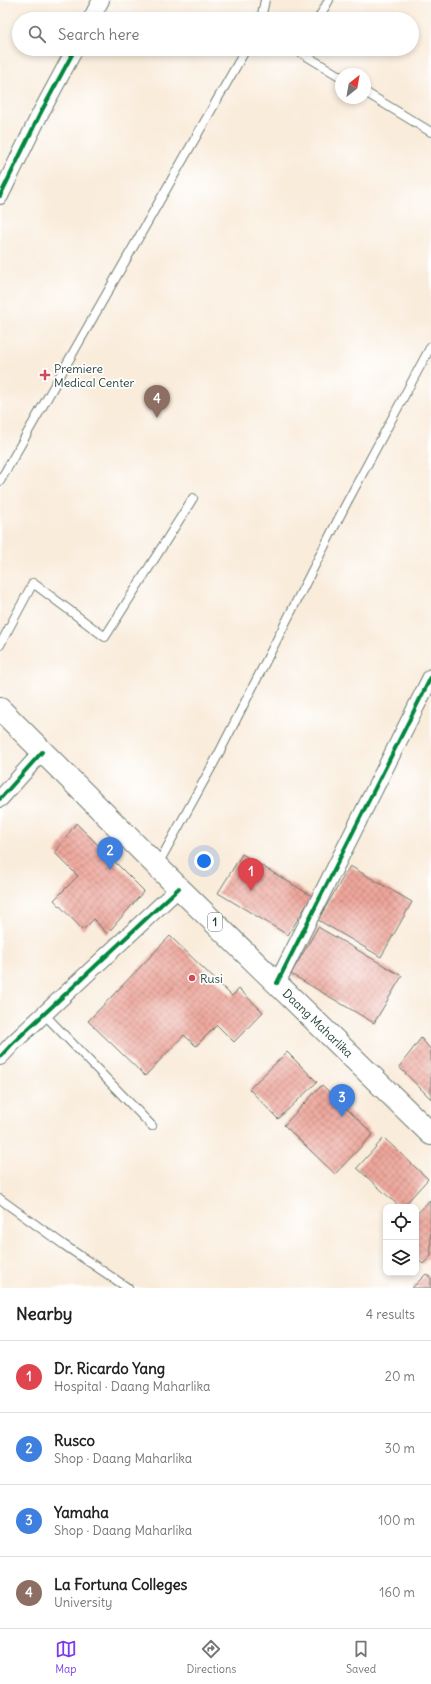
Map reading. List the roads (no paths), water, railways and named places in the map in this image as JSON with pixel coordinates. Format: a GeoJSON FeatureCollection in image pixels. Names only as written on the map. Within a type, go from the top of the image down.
{"type":"FeatureCollection","features":[{"type":"Feature","properties":{"kind":"highway","name":"Daang Maharlika"},"geometry":{"type":"LineString","coordinates":[[0,709],[158,865],[179,888],[431,1134]]}},
{"type":"Feature","properties":{"kind":"street"},"geometry":{"type":"LineString","coordinates":[[95,12],[101,0]]}},
{"type":"Feature","properties":{"kind":"street"},"geometry":{"type":"LineString","coordinates":[[0,196],[40,114],[71,56]]}},
{"type":"Feature","properties":{"kind":"street"},"geometry":{"type":"LineString","coordinates":[[277,983],[431,677]]}},
{"type":"Feature","properties":{"kind":"street"},"geometry":{"type":"LineString","coordinates":[[0,799],[42,752]]}},
{"type":"Feature","properties":{"kind":"street"},"geometry":{"type":"LineString","coordinates":[[0,1057],[179,888]]}},
{"type":"Feature","properties":{"kind":"lane"},"geometry":{"type":"LineString","coordinates":[[262,12],[265,0]]}},
{"type":"Feature","properties":{"kind":"lane"},"geometry":{"type":"LineString","coordinates":[[322,12],[329,0]]}},
{"type":"Feature","properties":{"kind":"lane"},"geometry":{"type":"LineString","coordinates":[[0,481],[242,56]]}},
{"type":"Feature","properties":{"kind":"lane"},"geometry":{"type":"LineString","coordinates":[[308,56],[335,73]]}},
{"type":"Feature","properties":{"kind":"lane"},"geometry":{"type":"LineString","coordinates":[[371,96],[431,132]]}},
{"type":"Feature","properties":{"kind":"lane"},"geometry":{"type":"LineString","coordinates":[[158,865],[217,757],[345,506],[431,346]]}},
{"type":"Feature","properties":{"kind":"lane"},"geometry":{"type":"LineString","coordinates":[[0,645],[33,582],[105,637],[193,498]]}},
{"type":"Feature","properties":{"kind":"lane"},"geometry":{"type":"LineString","coordinates":[[44,1014],[152,1126]]}},
{"type":"Feature","properties":{"kind":"lane"},"geometry":{"type":"LineString","coordinates":[[0,1200],[128,1288]]}},
{"type":"Feature","properties":{"kind":"place","name":"Premiere Medical Center"},"geometry":{"type":"Point","coordinates":[45,375]}},
{"type":"Feature","properties":{"kind":"place","name":"La Fortuna Colleges"},"geometry":{"type":"Point","coordinates":[157,418]}},
{"type":"Feature","properties":{"kind":"place","name":"Rusco"},"geometry":{"type":"Point","coordinates":[110,870]}},
{"type":"Feature","properties":{"kind":"place","name":"Dr. Ricardo Yang"},"geometry":{"type":"Point","coordinates":[251,891]}},
{"type":"Feature","properties":{"kind":"place","name":"Rusi"},"geometry":{"type":"Point","coordinates":[192,978]}},
{"type":"Feature","properties":{"kind":"place","name":"Yamaha"},"geometry":{"type":"Point","coordinates":[342,1117]}}]}
